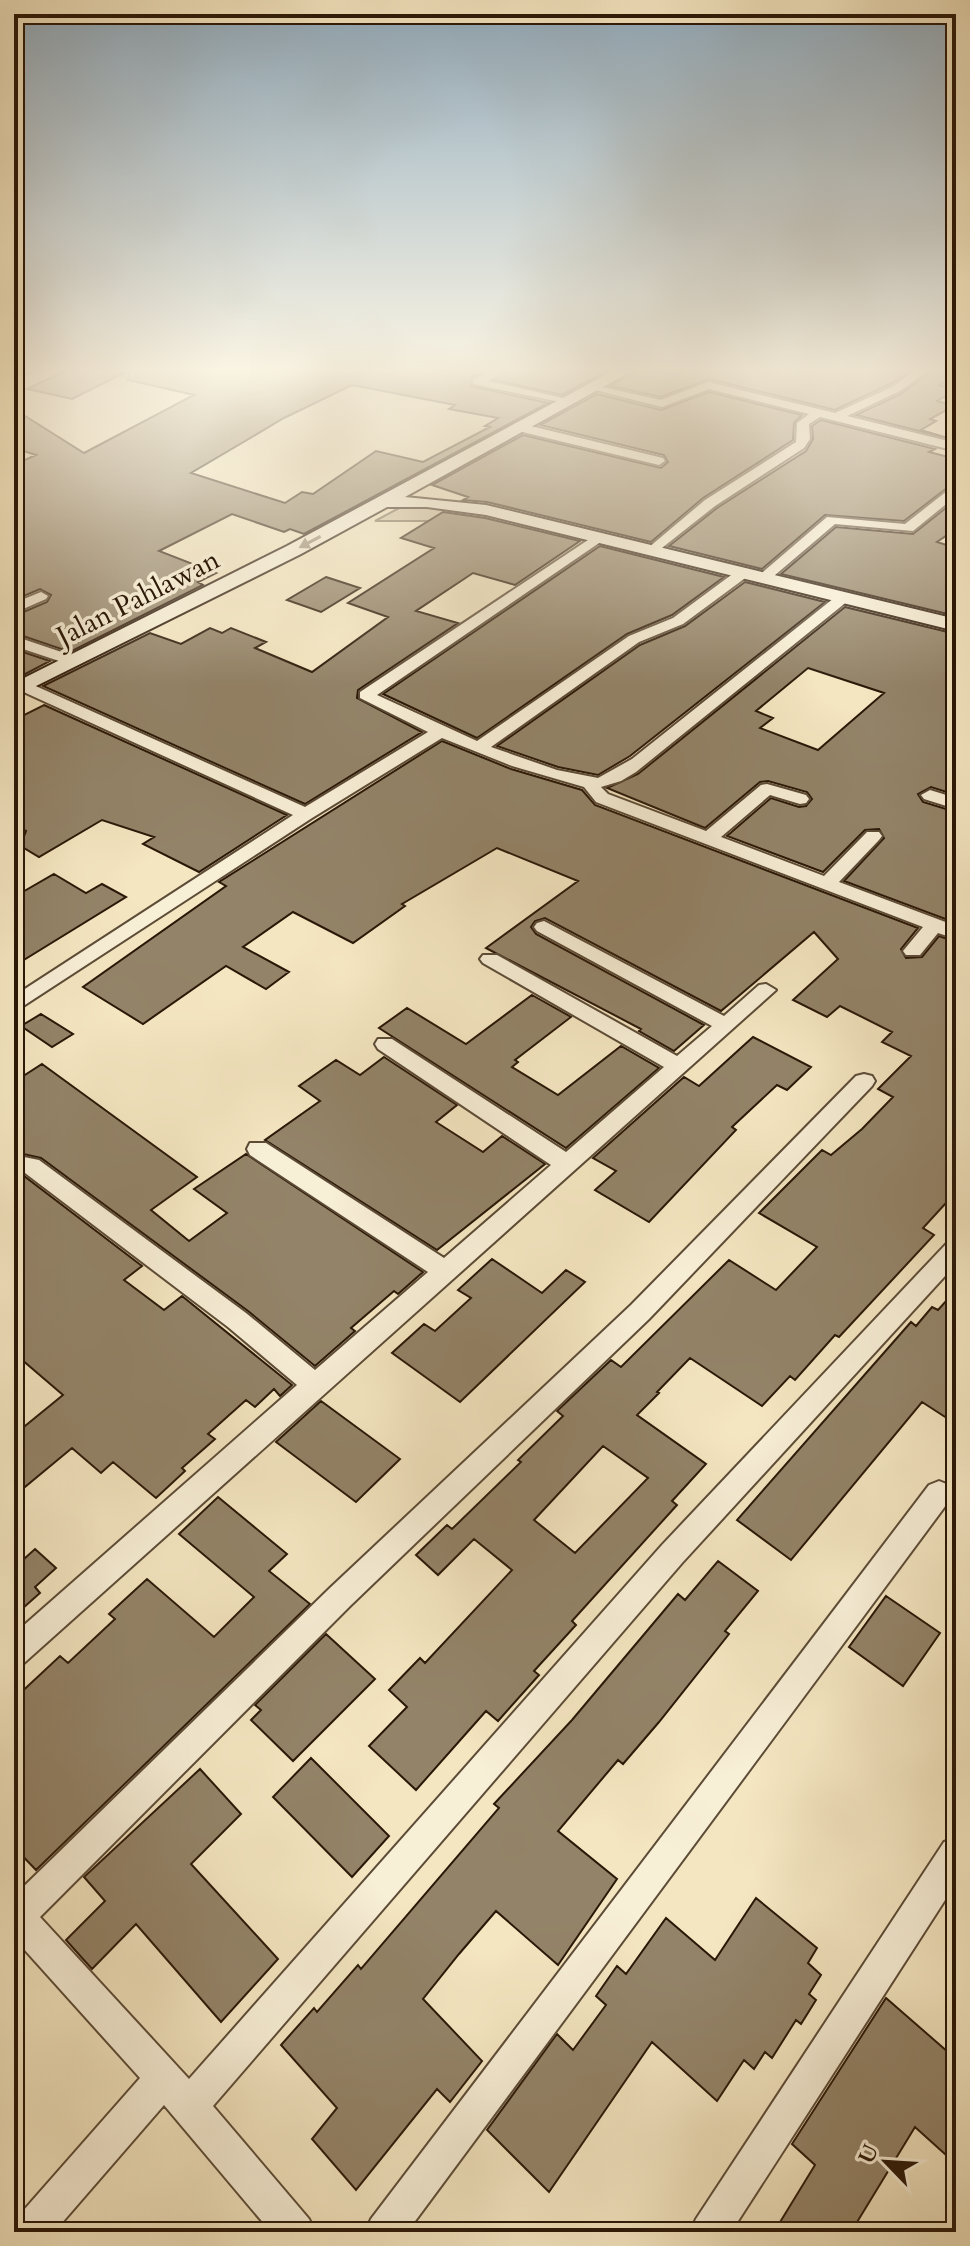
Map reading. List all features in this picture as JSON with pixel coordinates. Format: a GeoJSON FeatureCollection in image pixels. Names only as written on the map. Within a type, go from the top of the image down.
{"type":"FeatureCollection","features":[{"type":"Feature","properties":{"kind":"main road","name":"Jalan Pahlawan"},"geometry":{"type":"LineString","coordinates":[[18,689],[430,476]]}},
{"type":"Feature","properties":{"kind":"main road"},"geometry":{"type":"LineString","coordinates":[[439,476],[439,484],[445,491],[486,510]]}},
{"type":"Feature","properties":{"kind":"main road"},"geometry":{"type":"LineString","coordinates":[[383,502],[415,501],[486,510],[956,625]]}},
{"type":"Feature","properties":{"kind":"street"},"geometry":{"type":"LineString","coordinates":[[653,551],[710,503],[752,476]]}},
{"type":"Feature","properties":{"kind":"street"},"geometry":{"type":"LineString","coordinates":[[763,578],[832,520],[908,528],[943,503],[956,488]]}},
{"type":"Feature","properties":{"kind":"street"},"geometry":{"type":"LineString","coordinates":[[597,538],[366,695],[532,768],[591,783],[617,777],[732,689],[844,597]]}},
{"type":"Feature","properties":{"kind":"street"},"geometry":{"type":"LineString","coordinates":[[480,747],[634,639],[678,621],[743,573]]}},
{"type":"Feature","properties":{"kind":"street"},"geometry":{"type":"LineString","coordinates":[[14,609],[41,596]]}},
{"type":"Feature","properties":{"kind":"street"},"geometry":{"type":"LineString","coordinates":[[14,641],[74,661]]}},
{"type":"Feature","properties":{"kind":"street"},"geometry":{"type":"LineString","coordinates":[[18,689],[306,814]]}},
{"type":"Feature","properties":{"kind":"street"},"geometry":{"type":"LineString","coordinates":[[14,1005],[306,814],[442,731]]}},
{"type":"Feature","properties":{"kind":"street"},"geometry":{"type":"LineString","coordinates":[[591,783],[595,793],[602,798],[956,933]]}},
{"type":"Feature","properties":{"kind":"street"},"geometry":{"type":"LineString","coordinates":[[708,839],[769,788],[800,799]]}},
{"type":"Feature","properties":{"kind":"street"},"geometry":{"type":"LineString","coordinates":[[930,795],[956,804]]}},
{"type":"Feature","properties":{"kind":"street"},"geometry":{"type":"LineString","coordinates":[[827,884],[873,836]]}},
{"type":"Feature","properties":{"kind":"street"},"geometry":{"type":"LineString","coordinates":[[913,951],[935,925]]}},
{"type":"Feature","properties":{"kind":"street"},"geometry":{"type":"LineString","coordinates":[[544,927],[726,1025]]}},
{"type":"Feature","properties":{"kind":"street"},"geometry":{"type":"LineString","coordinates":[[490,959],[679,1066]]}},
{"type":"Feature","properties":{"kind":"street"},"geometry":{"type":"LineString","coordinates":[[14,1653],[314,1384],[447,1272],[766,990]]}},
{"type":"Feature","properties":{"kind":"street"},"geometry":{"type":"LineString","coordinates":[[385,1044],[567,1164]]}},
{"type":"Feature","properties":{"kind":"street"},"geometry":{"type":"LineString","coordinates":[[296,2232],[189,2106],[152,2092],[16,1915],[340,1597],[640,1312],[864,1081]]}},
{"type":"Feature","properties":{"kind":"street"},"geometry":{"type":"LineString","coordinates":[[258,1149],[447,1272]]}},
{"type":"Feature","properties":{"kind":"street"},"geometry":{"type":"LineString","coordinates":[[14,1163],[31,1166],[237,1320],[314,1384]]}},
{"type":"Feature","properties":{"kind":"street"},"geometry":{"type":"LineString","coordinates":[[189,2106],[672,1554],[956,1248]]}},
{"type":"Feature","properties":{"kind":"street"},"geometry":{"type":"LineString","coordinates":[[384,2232],[939,1493]]}},
{"type":"Feature","properties":{"kind":"street"},"geometry":{"type":"LineString","coordinates":[[709,2232],[956,1854]]}},
{"type":"Feature","properties":{"kind":"street"},"geometry":{"type":"LineString","coordinates":[[29,2232],[152,2092]]}},
{"type":"Feature","properties":{"kind":"shaded area"},"geometry":{"type":"Polygon","coordinates":[[[413,505],[483,513],[540,527],[526,537],[450,521],[375,521],[399,508],[413,505]]]}},
{"type":"Feature","properties":{"kind":"building"},"geometry":{"type":"Polygon","coordinates":[[[14,476],[200,476],[285,503],[302,492],[313,494],[340,476],[412,476],[304,534],[290,529],[284,532],[232,514],[159,551],[216,573],[198,582],[203,585],[70,652],[14,633],[14,616],[47,602],[51,595],[40,589],[14,600],[14,476]]]}},
{"type":"Feature","properties":{"kind":"building"},"geometry":{"type":"Polygon","coordinates":[[[449,476],[737,476],[703,498],[651,542],[487,502],[463,500],[468,497],[432,485],[449,476]]]}},
{"type":"Feature","properties":{"kind":"building"},"geometry":{"type":"Polygon","coordinates":[[[767,476],[956,476],[956,481],[904,521],[825,515],[762,569],[669,546],[717,508],[767,476]]]}},
{"type":"Feature","properties":{"kind":"building"},"geometry":{"type":"Polygon","coordinates":[[[956,500],[956,529],[937,542],[956,548],[956,616],[781,574],[836,527],[913,534],[956,500]]]}},
{"type":"Feature","properties":{"kind":"building"},"geometry":{"type":"Polygon","coordinates":[[[443,512],[485,518],[580,541],[515,585],[473,573],[416,611],[458,623],[358,690],[357,698],[422,732],[305,804],[43,686],[150,633],[181,644],[210,628],[222,633],[231,628],[266,642],[255,648],[312,672],[388,617],[348,603],[434,548],[401,538],[443,512]]]}},
{"type":"Feature","properties":{"kind":"building"},"geometry":{"type":"Polygon","coordinates":[[[600,546],[724,577],[672,615],[627,634],[477,738],[383,694],[600,546]]]}},
{"type":"Feature","properties":{"kind":"building"},"geometry":{"type":"Polygon","coordinates":[[[326,577],[360,588],[321,612],[287,600],[326,577]]]}},
{"type":"Feature","properties":{"kind":"building"},"geometry":{"type":"Polygon","coordinates":[[[745,582],[825,602],[630,756],[598,775],[558,767],[497,746],[640,645],[685,626],[745,582]]]}},
{"type":"Feature","properties":{"kind":"building"},"geometry":{"type":"Polygon","coordinates":[[[845,607],[956,634],[956,795],[931,787],[918,794],[923,802],[956,812],[956,923],[844,881],[884,838],[879,829],[865,830],[823,872],[727,836],[771,798],[799,807],[806,806],[812,799],[807,792],[768,781],[760,782],[705,828],[607,788],[638,774],[845,607]],[[808,668],[756,711],[773,718],[760,728],[818,750],[884,693],[808,668]]]}},
{"type":"Feature","properties":{"kind":"building"},"geometry":{"type":"Polygon","coordinates":[[[14,649],[50,661],[14,680],[14,649]]]}},
{"type":"Feature","properties":{"kind":"building"},"geometry":{"type":"Polygon","coordinates":[[[44,705],[287,815],[199,872],[143,844],[154,837],[102,820],[39,857],[14,842],[23,839],[26,831],[14,824],[14,720],[44,705]]]}},
{"type":"Feature","properties":{"kind":"building"},"geometry":{"type":"Polygon","coordinates":[[[442,741],[511,769],[582,790],[595,805],[918,928],[901,949],[906,958],[922,957],[939,936],[956,942],[956,1192],[923,1228],[934,1235],[839,1337],[835,1335],[795,1380],[790,1376],[762,1406],[690,1358],[657,1392],[637,1415],[706,1464],[672,1501],[677,1505],[572,1621],[576,1625],[534,1671],[539,1675],[498,1721],[486,1711],[416,1790],[369,1746],[407,1707],[389,1690],[420,1658],[425,1663],[512,1570],[474,1539],[438,1575],[416,1555],[447,1525],[452,1529],[521,1462],[518,1460],[563,1416],[557,1411],[611,1360],[621,1367],[729,1260],[776,1290],[817,1247],[759,1213],[822,1150],[831,1155],[893,1097],[878,1089],[911,1056],[882,1042],[892,1032],[840,1006],[827,1017],[793,1000],[838,959],[814,932],[721,1011],[545,918],[535,921],[531,927],[536,934],[704,1025],[674,1051],[639,1031],[641,1029],[486,948],[578,881],[497,848],[402,904],[405,906],[353,943],[293,912],[243,947],[289,972],[266,989],[226,966],[143,1024],[83,987],[226,886],[219,882],[442,741]],[[603,1446],[534,1520],[575,1553],[648,1478],[603,1446]]]}},
{"type":"Feature","properties":{"kind":"building"},"geometry":{"type":"Polygon","coordinates":[[[54,874],[86,893],[102,884],[126,897],[14,966],[14,897],[54,874]]]}},
{"type":"Feature","properties":{"kind":"building"},"geometry":{"type":"Polygon","coordinates":[[[532,995],[571,1017],[515,1060],[518,1062],[512,1067],[558,1095],[621,1046],[659,1068],[566,1148],[379,1028],[407,1008],[466,1044],[532,995]]]}},
{"type":"Feature","properties":{"kind":"building"},"geometry":{"type":"Polygon","coordinates":[[[41,1014],[73,1034],[52,1047],[21,1026],[41,1014]]]}},
{"type":"Feature","properties":{"kind":"building"},"geometry":{"type":"Polygon","coordinates":[[[753,1037],[811,1067],[787,1090],[777,1085],[732,1127],[736,1130],[649,1222],[595,1190],[616,1171],[593,1158],[684,1077],[699,1086],[753,1037]]]}},
{"type":"Feature","properties":{"kind":"building"},"geometry":{"type":"Polygon","coordinates":[[[384,1057],[457,1105],[436,1122],[483,1152],[502,1136],[545,1164],[437,1250],[265,1140],[320,1101],[299,1086],[336,1060],[360,1075],[384,1057]]]}},
{"type":"Feature","properties":{"kind":"building"},"geometry":{"type":"Polygon","coordinates":[[[42,1064],[197,1177],[151,1210],[189,1241],[227,1213],[194,1189],[246,1154],[423,1272],[398,1294],[394,1291],[351,1328],[355,1331],[315,1366],[248,1311],[41,1158],[14,1152],[14,1082],[42,1064]]]}},
{"type":"Feature","properties":{"kind":"building"},"geometry":{"type":"Polygon","coordinates":[[[14,1174],[24,1176],[142,1266],[124,1280],[164,1310],[182,1296],[292,1385],[280,1396],[274,1389],[255,1407],[246,1400],[208,1434],[215,1439],[182,1468],[185,1471],[156,1498],[113,1462],[101,1473],[72,1448],[14,1496],[14,1435],[63,1395],[14,1353],[14,1174]]]}},
{"type":"Feature","properties":{"kind":"building"},"geometry":{"type":"Polygon","coordinates":[[[492,1259],[542,1293],[566,1270],[585,1282],[460,1402],[392,1353],[424,1324],[435,1331],[471,1298],[458,1290],[492,1259]]]}},
{"type":"Feature","properties":{"kind":"building"},"geometry":{"type":"Polygon","coordinates":[[[956,1290],[956,1424],[922,1402],[791,1560],[737,1520],[911,1322],[916,1326],[932,1307],[938,1310],[956,1290]]]}},
{"type":"Feature","properties":{"kind":"building"},"geometry":{"type":"Polygon","coordinates":[[[321,1401],[400,1459],[356,1502],[276,1442],[321,1401]]]}},
{"type":"Feature","properties":{"kind":"building"},"geometry":{"type":"Polygon","coordinates":[[[218,1497],[287,1554],[269,1571],[310,1604],[36,1870],[14,1847],[14,1699],[60,1656],[68,1663],[115,1619],[109,1614],[147,1579],[214,1637],[254,1597],[179,1534],[218,1497]]]}},
{"type":"Feature","properties":{"kind":"building"},"geometry":{"type":"Polygon","coordinates":[[[35,1549],[56,1568],[35,1587],[40,1593],[14,1616],[14,1568],[35,1549]]]}},
{"type":"Feature","properties":{"kind":"building"},"geometry":{"type":"Polygon","coordinates":[[[718,1561],[758,1591],[725,1631],[729,1634],[659,1722],[623,1764],[618,1760],[558,1831],[617,1879],[558,1965],[496,1911],[459,1954],[423,1999],[482,2061],[450,2102],[437,2089],[356,2190],[312,2139],[337,2108],[281,2045],[314,2008],[317,2012],[358,1965],[361,1969],[499,1808],[494,1804],[572,1720],[678,1594],[685,1600],[718,1561]]]}},
{"type":"Feature","properties":{"kind":"building"},"geometry":{"type":"Polygon","coordinates":[[[886,1596],[940,1633],[903,1686],[849,1647],[886,1596]]]}},
{"type":"Feature","properties":{"kind":"building"},"geometry":{"type":"Polygon","coordinates":[[[326,1634],[375,1679],[293,1761],[251,1720],[261,1710],[255,1705],[326,1634]]]}},
{"type":"Feature","properties":{"kind":"building"},"geometry":{"type":"Polygon","coordinates":[[[311,1758],[389,1836],[352,1877],[273,1797],[311,1758]]]}},
{"type":"Feature","properties":{"kind":"building"},"geometry":{"type":"Polygon","coordinates":[[[200,1769],[241,1814],[191,1864],[278,1959],[221,2022],[136,1924],[92,1969],[66,1940],[105,1901],[84,1877],[200,1769]]]}},
{"type":"Feature","properties":{"kind":"building"},"geometry":{"type":"Polygon","coordinates":[[[756,1898],[817,1948],[808,1963],[821,1975],[809,1994],[816,2000],[801,2024],[796,2020],[772,2058],[765,2052],[754,2069],[744,2060],[717,2101],[652,2042],[549,2192],[487,2130],[557,2034],[573,2050],[606,2005],[596,1996],[617,1966],[626,1974],[666,1918],[715,1960],[756,1898]]]}},
{"type":"Feature","properties":{"kind":"building"},"geometry":{"type":"Polygon","coordinates":[[[886,1998],[956,2059],[956,2164],[915,2127],[851,2232],[774,2232],[815,2165],[792,2144],[886,1998]]]}}]}
